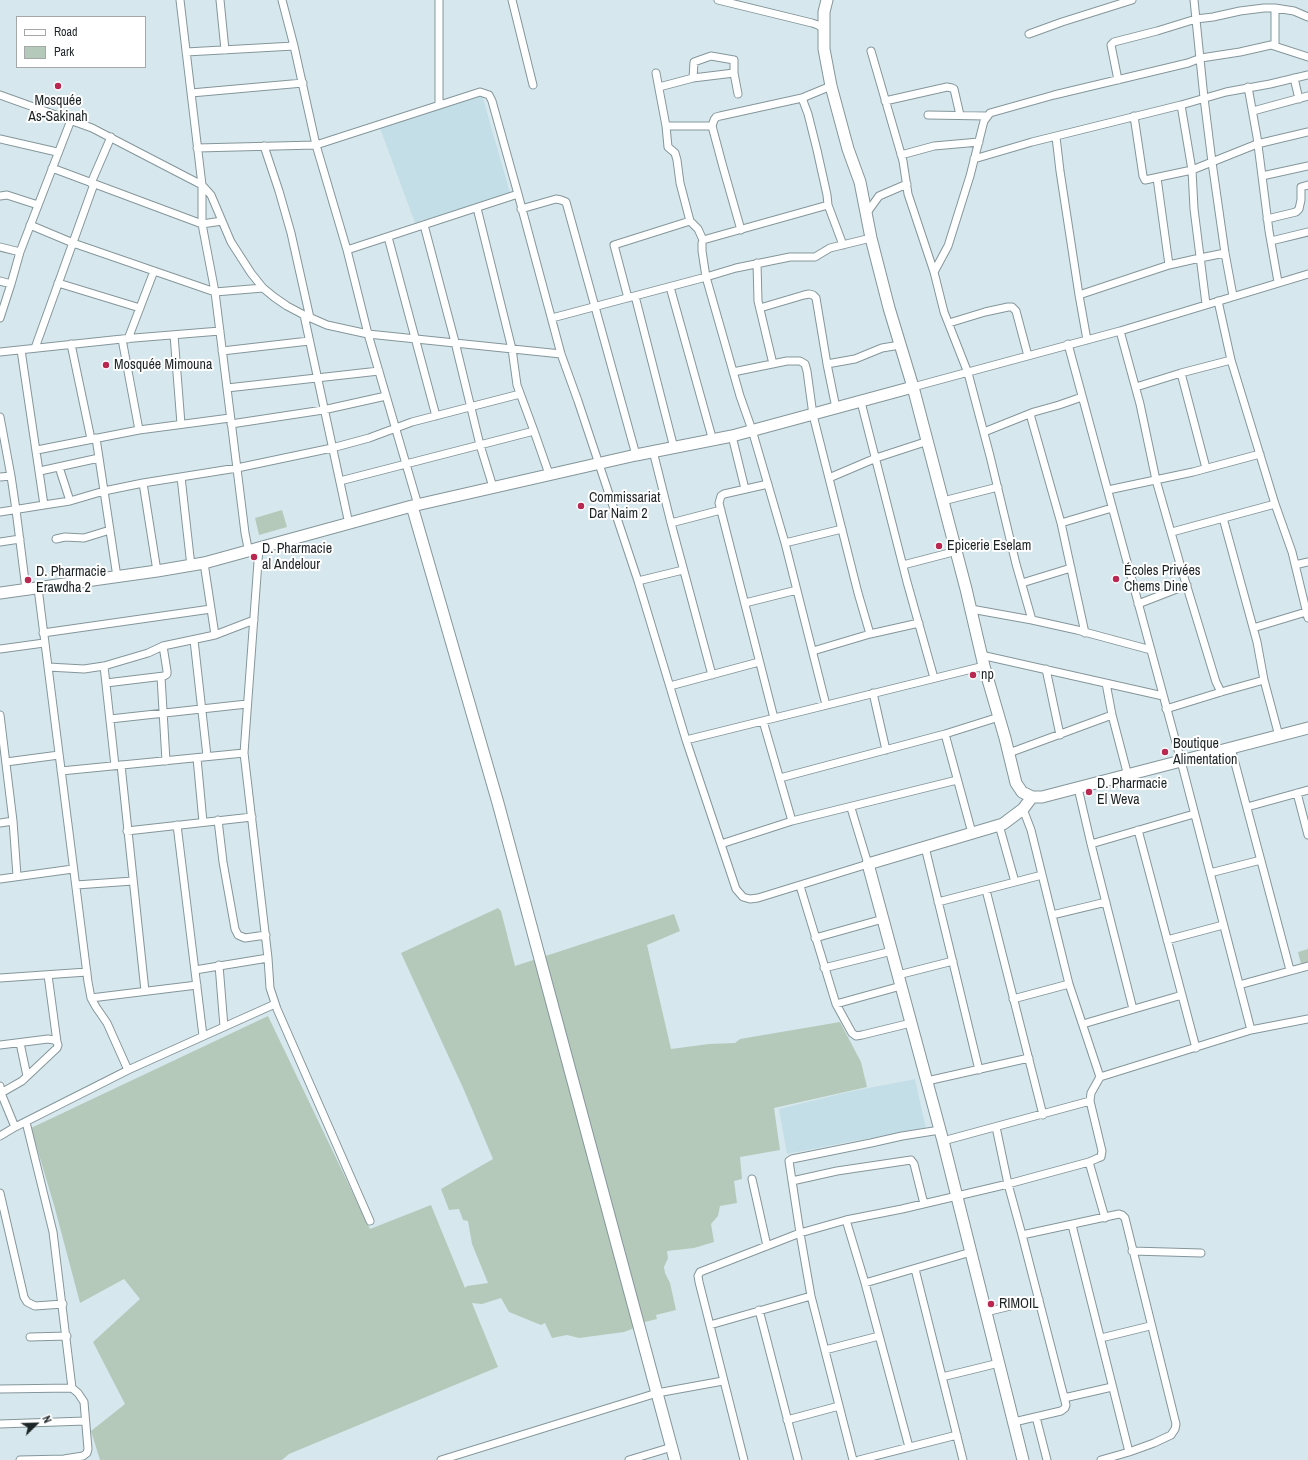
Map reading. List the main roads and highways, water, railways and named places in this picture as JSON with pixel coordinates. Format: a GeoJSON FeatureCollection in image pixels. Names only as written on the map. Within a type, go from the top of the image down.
{"type":"FeatureCollection","features":[{"type":"Feature","properties":{"kind":"place","name":"Mosquée As-Sakinah"},"geometry":{"type":"Point","coordinates":[58,86]}},
{"type":"Feature","properties":{"kind":"place","name":"Mosquée Mimouna"},"geometry":{"type":"Point","coordinates":[106,365]}},
{"type":"Feature","properties":{"kind":"place","name":"Commissariat Dar Naim 2"},"geometry":{"type":"Point","coordinates":[581,506]}},
{"type":"Feature","properties":{"kind":"place","name":"Epicerie Eselam"},"geometry":{"type":"Point","coordinates":[939,546]}},
{"type":"Feature","properties":{"kind":"place","name":"D. Pharmacie al Andelour"},"geometry":{"type":"Point","coordinates":[254,557]}},
{"type":"Feature","properties":{"kind":"place","name":"Écoles Privées Chems Dine"},"geometry":{"type":"Point","coordinates":[1116,579]}},
{"type":"Feature","properties":{"kind":"place","name":"D. Pharmacie Erawdha 2"},"geometry":{"type":"Point","coordinates":[28,580]}},
{"type":"Feature","properties":{"kind":"place","name":"np"},"geometry":{"type":"Point","coordinates":[973,675]}},
{"type":"Feature","properties":{"kind":"place","name":"Boutique Alimentation"},"geometry":{"type":"Point","coordinates":[1165,752]}},
{"type":"Feature","properties":{"kind":"place","name":"D. Pharmacie El Weva"},"geometry":{"type":"Point","coordinates":[1089,792]}},
{"type":"Feature","properties":{"kind":"place","name":"RIMOIL"},"geometry":{"type":"Point","coordinates":[991,1304]}}]}
